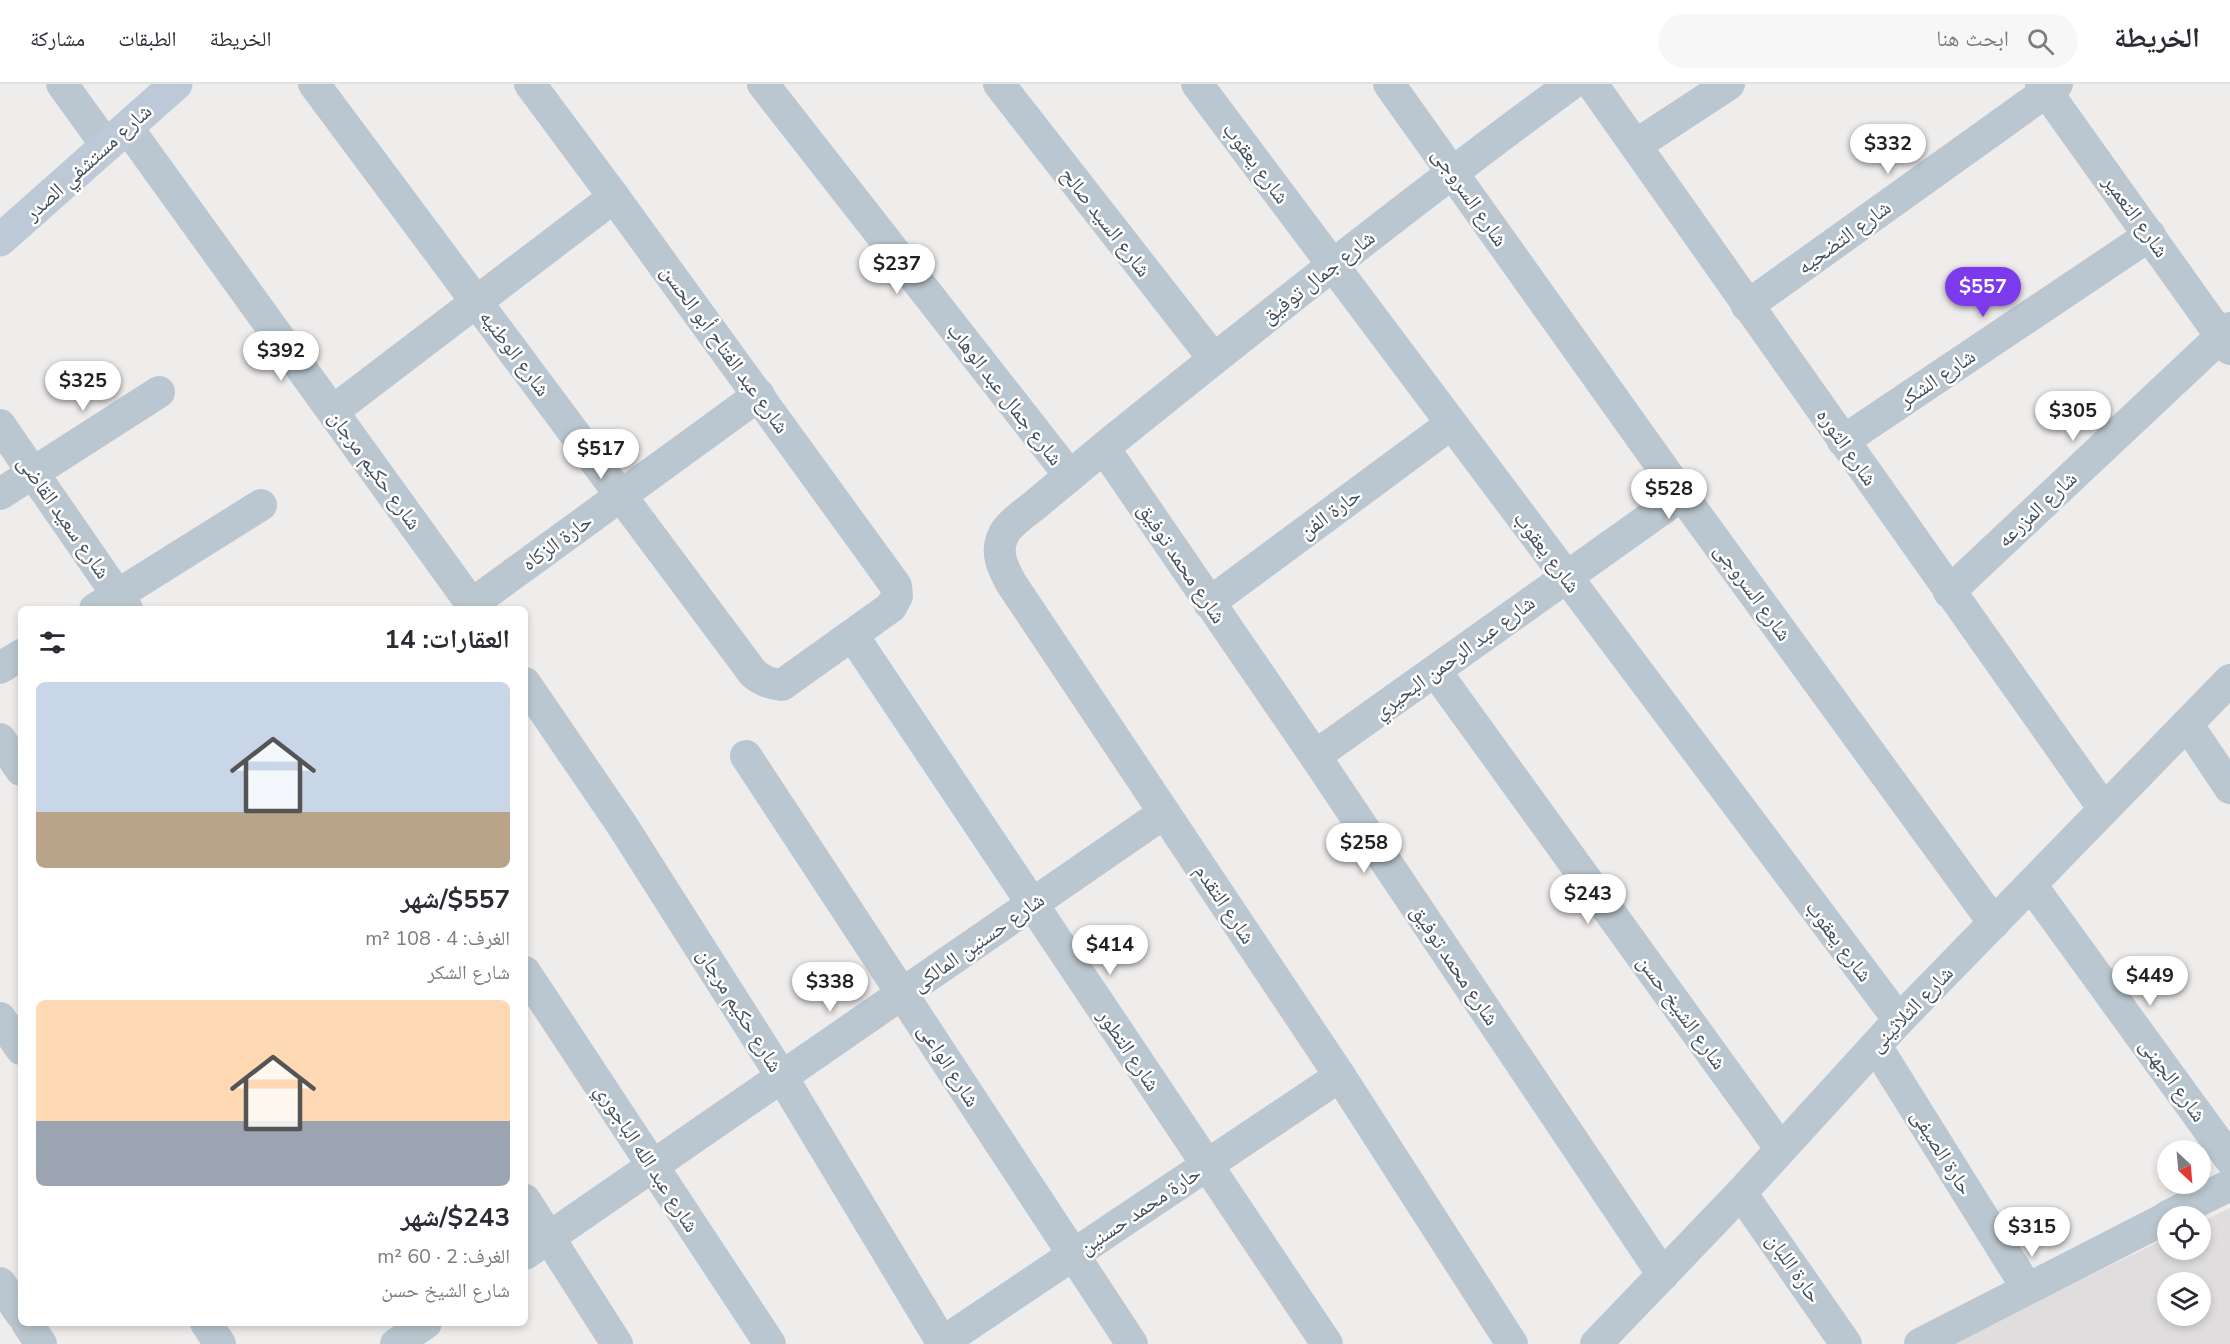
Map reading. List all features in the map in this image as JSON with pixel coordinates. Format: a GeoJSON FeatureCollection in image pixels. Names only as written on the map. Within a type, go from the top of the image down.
{"type":"FeatureCollection","features":[{"type":"Feature","properties":{"kind":"street","name":"شارع حكيم مرجان"},"geometry":{"type":"LineString","coordinates":[[62,84],[117,136],[333,411],[472,606]]}},
{"type":"Feature","properties":{"kind":"street","name":"شارع الوطنيه"},"geometry":{"type":"LineString","coordinates":[[314,84],[753,673],[772,684],[782,685],[881,615]]}},
{"type":"Feature","properties":{"kind":"street","name":"شارع عبد الفتاح أبو الحسن"},"geometry":{"type":"LineString","coordinates":[[530,84],[896,586],[897,596],[891,607],[881,615]]}},
{"type":"Feature","properties":{"kind":"street","name":"شارع جمال عبد الوهاب"},"geometry":{"type":"LineString","coordinates":[[764,84],[1070,476]]}},
{"type":"Feature","properties":{"kind":"street","name":"شارع السيد صالح"},"geometry":{"type":"LineString","coordinates":[[999,84],[1214,359]]}},
{"type":"Feature","properties":{"kind":"street","name":"شارع يعقوب"},"geometry":{"type":"LineString","coordinates":[[1197,84],[1899,1020]]}},
{"type":"Feature","properties":{"kind":"street","name":"شارع السروجى"},"geometry":{"type":"LineString","coordinates":[[1389,84],[1682,495],[1994,923]]}},
{"type":"Feature","properties":{"kind":"street","name":"شارع جمال توفيق"},"geometry":{"type":"LineString","coordinates":[[1070,476],[1452,171],[1571,84]]}},
{"type":"Feature","properties":{"kind":"street","name":"شارع الثوره"},"geometry":{"type":"LineString","coordinates":[[1592,84],[2104,809]]}},
{"type":"Feature","properties":{"kind":"street"},"geometry":{"type":"LineString","coordinates":[[1636,145],[1729,84]]}},
{"type":"Feature","properties":{"kind":"street","name":"شارع التعمير"},"geometry":{"type":"LineString","coordinates":[[2048,87],[2150,235],[2227,338]]}},
{"type":"Feature","properties":{"kind":"street","name":"شارع التضحيه"},"geometry":{"type":"LineString","coordinates":[[1747,306],[2048,87]]}},
{"type":"Feature","properties":{"kind":"street","name":"شارع مستشفي الصدر"},"geometry":{"type":"LineString","coordinates":[[0,240],[117,136],[162,89]]}},
{"type":"Feature","properties":{"kind":"street"},"geometry":{"type":"LineString","coordinates":[[333,411],[614,197]]}},
{"type":"Feature","properties":{"kind":"street","name":"شارع الشكر"},"geometry":{"type":"LineString","coordinates":[[1843,441],[2150,235]]}},
{"type":"Feature","properties":{"kind":"street","name":"شارع المزرعه"},"geometry":{"type":"LineString","coordinates":[[1949,592],[2227,338]]}},
{"type":"Feature","properties":{"kind":"street"},"geometry":{"type":"LineString","coordinates":[[0,494],[159,392]]}},
{"type":"Feature","properties":{"kind":"street","name":"حارة الزكاه"},"geometry":{"type":"LineString","coordinates":[[474,606],[621,495],[759,396]]}},
{"type":"Feature","properties":{"kind":"street","name":"حارة الفن"},"geometry":{"type":"LineString","coordinates":[[1209,603],[1451,424]]}},
{"type":"Feature","properties":{"kind":"street","name":"شارع سعيد القاضى"},"geometry":{"type":"LineString","coordinates":[[0,425],[33,473],[113,604]]}},
{"type":"Feature","properties":{"kind":"street","name":"شارع محمد توفيق"},"geometry":{"type":"LineString","coordinates":[[1104,448],[1315,756],[1662,1275]]}},
{"type":"Feature","properties":{"kind":"street","name":"شارع التقدم"},"geometry":{"type":"LineString","coordinates":[[1070,476],[1017,520],[1003,535],[999,551],[1003,567],[1011,583],[1340,1076],[1512,1344]]}},
{"type":"Feature","properties":{"kind":"street","name":"شارع عبد الرحمن البحيري"},"geometry":{"type":"LineString","coordinates":[[1315,756],[1682,495]]}},
{"type":"Feature","properties":{"kind":"street"},"geometry":{"type":"LineString","coordinates":[[113,604],[261,505]]}},
{"type":"Feature","properties":{"kind":"street","name":"شارع التطور"},"geometry":{"type":"LineString","coordinates":[[852,636],[1327,1344]]}},
{"type":"Feature","properties":{"kind":"street"},"geometry":{"type":"LineString","coordinates":[[0,668],[18,657]]}},
{"type":"Feature","properties":{"kind":"street","name":"شارع الشيخ حسن"},"geometry":{"type":"LineString","coordinates":[[1436,672],[1781,1149]]}},
{"type":"Feature","properties":{"kind":"street","name":"شارع الثلاثينى"},"geometry":{"type":"LineString","coordinates":[[1596,1344],[1741,1193],[1899,1020],[2230,680]]}},
{"type":"Feature","properties":{"kind":"street","name":"شارع حكيم مرجان"},"geometry":{"type":"LineString","coordinates":[[528,686],[622,825],[782,1077],[942,1343]]}},
{"type":"Feature","properties":{"kind":"street"},"geometry":{"type":"LineString","coordinates":[[2187,724],[2230,788]]}},
{"type":"Feature","properties":{"kind":"street"},"geometry":{"type":"LineString","coordinates":[[0,739],[18,766]]}},
{"type":"Feature","properties":{"kind":"street","name":"شارع الواعى"},"geometry":{"type":"LineString","coordinates":[[746,756],[1132,1344]]}},
{"type":"Feature","properties":{"kind":"street","name":"شارع حسنين المالكى"},"geometry":{"type":"LineString","coordinates":[[537,1246],[1164,813]]}},
{"type":"Feature","properties":{"kind":"street","name":"شارع الجهنى"},"geometry":{"type":"LineString","coordinates":[[2031,885],[2230,1159]]}},
{"type":"Feature","properties":{"kind":"street","name":"شارع عبد الله الباجوري"},"geometry":{"type":"LineString","coordinates":[[528,977],[770,1344]]}},
{"type":"Feature","properties":{"kind":"street","name":"حارة الصيفى"},"geometry":{"type":"LineString","coordinates":[[1876,1046],[2027,1288]]}},
{"type":"Feature","properties":{"kind":"street","name":"حارة محمد حسنين"},"geometry":{"type":"LineString","coordinates":[[942,1343],[1340,1076]]}},
{"type":"Feature","properties":{"kind":"street"},"geometry":{"type":"LineString","coordinates":[[2189,1206],[2230,1185]]}},
{"type":"Feature","properties":{"kind":"street","name":"حارة اللبان"},"geometry":{"type":"LineString","coordinates":[[1741,1193],[1846,1344]]}},
{"type":"Feature","properties":{"kind":"street"},"geometry":{"type":"LineString","coordinates":[[528,1212],[537,1246],[616,1344]]}},
{"type":"Feature","properties":{"kind":"street"},"geometry":{"type":"LineString","coordinates":[[1920,1344],[2157,1223]]}},
{"type":"Feature","properties":{"kind":"street"},"geometry":{"type":"LineString","coordinates":[[0,1283],[18,1310]]}},
{"type":"Feature","properties":{"kind":"street"},"geometry":{"type":"LineString","coordinates":[[29,1326],[41,1344]]}},
{"type":"Feature","properties":{"kind":"street"},"geometry":{"type":"LineString","coordinates":[[208,1326],[220,1344]]}},
{"type":"Feature","properties":{"kind":"shaded area"},"geometry":{"type":"Polygon","coordinates":[[[2230,1208],[2230,1344],[1948,1344],[2157,1243],[2157,1260],[2211,1260],[2211,1217],[2230,1208]]]}}]}
